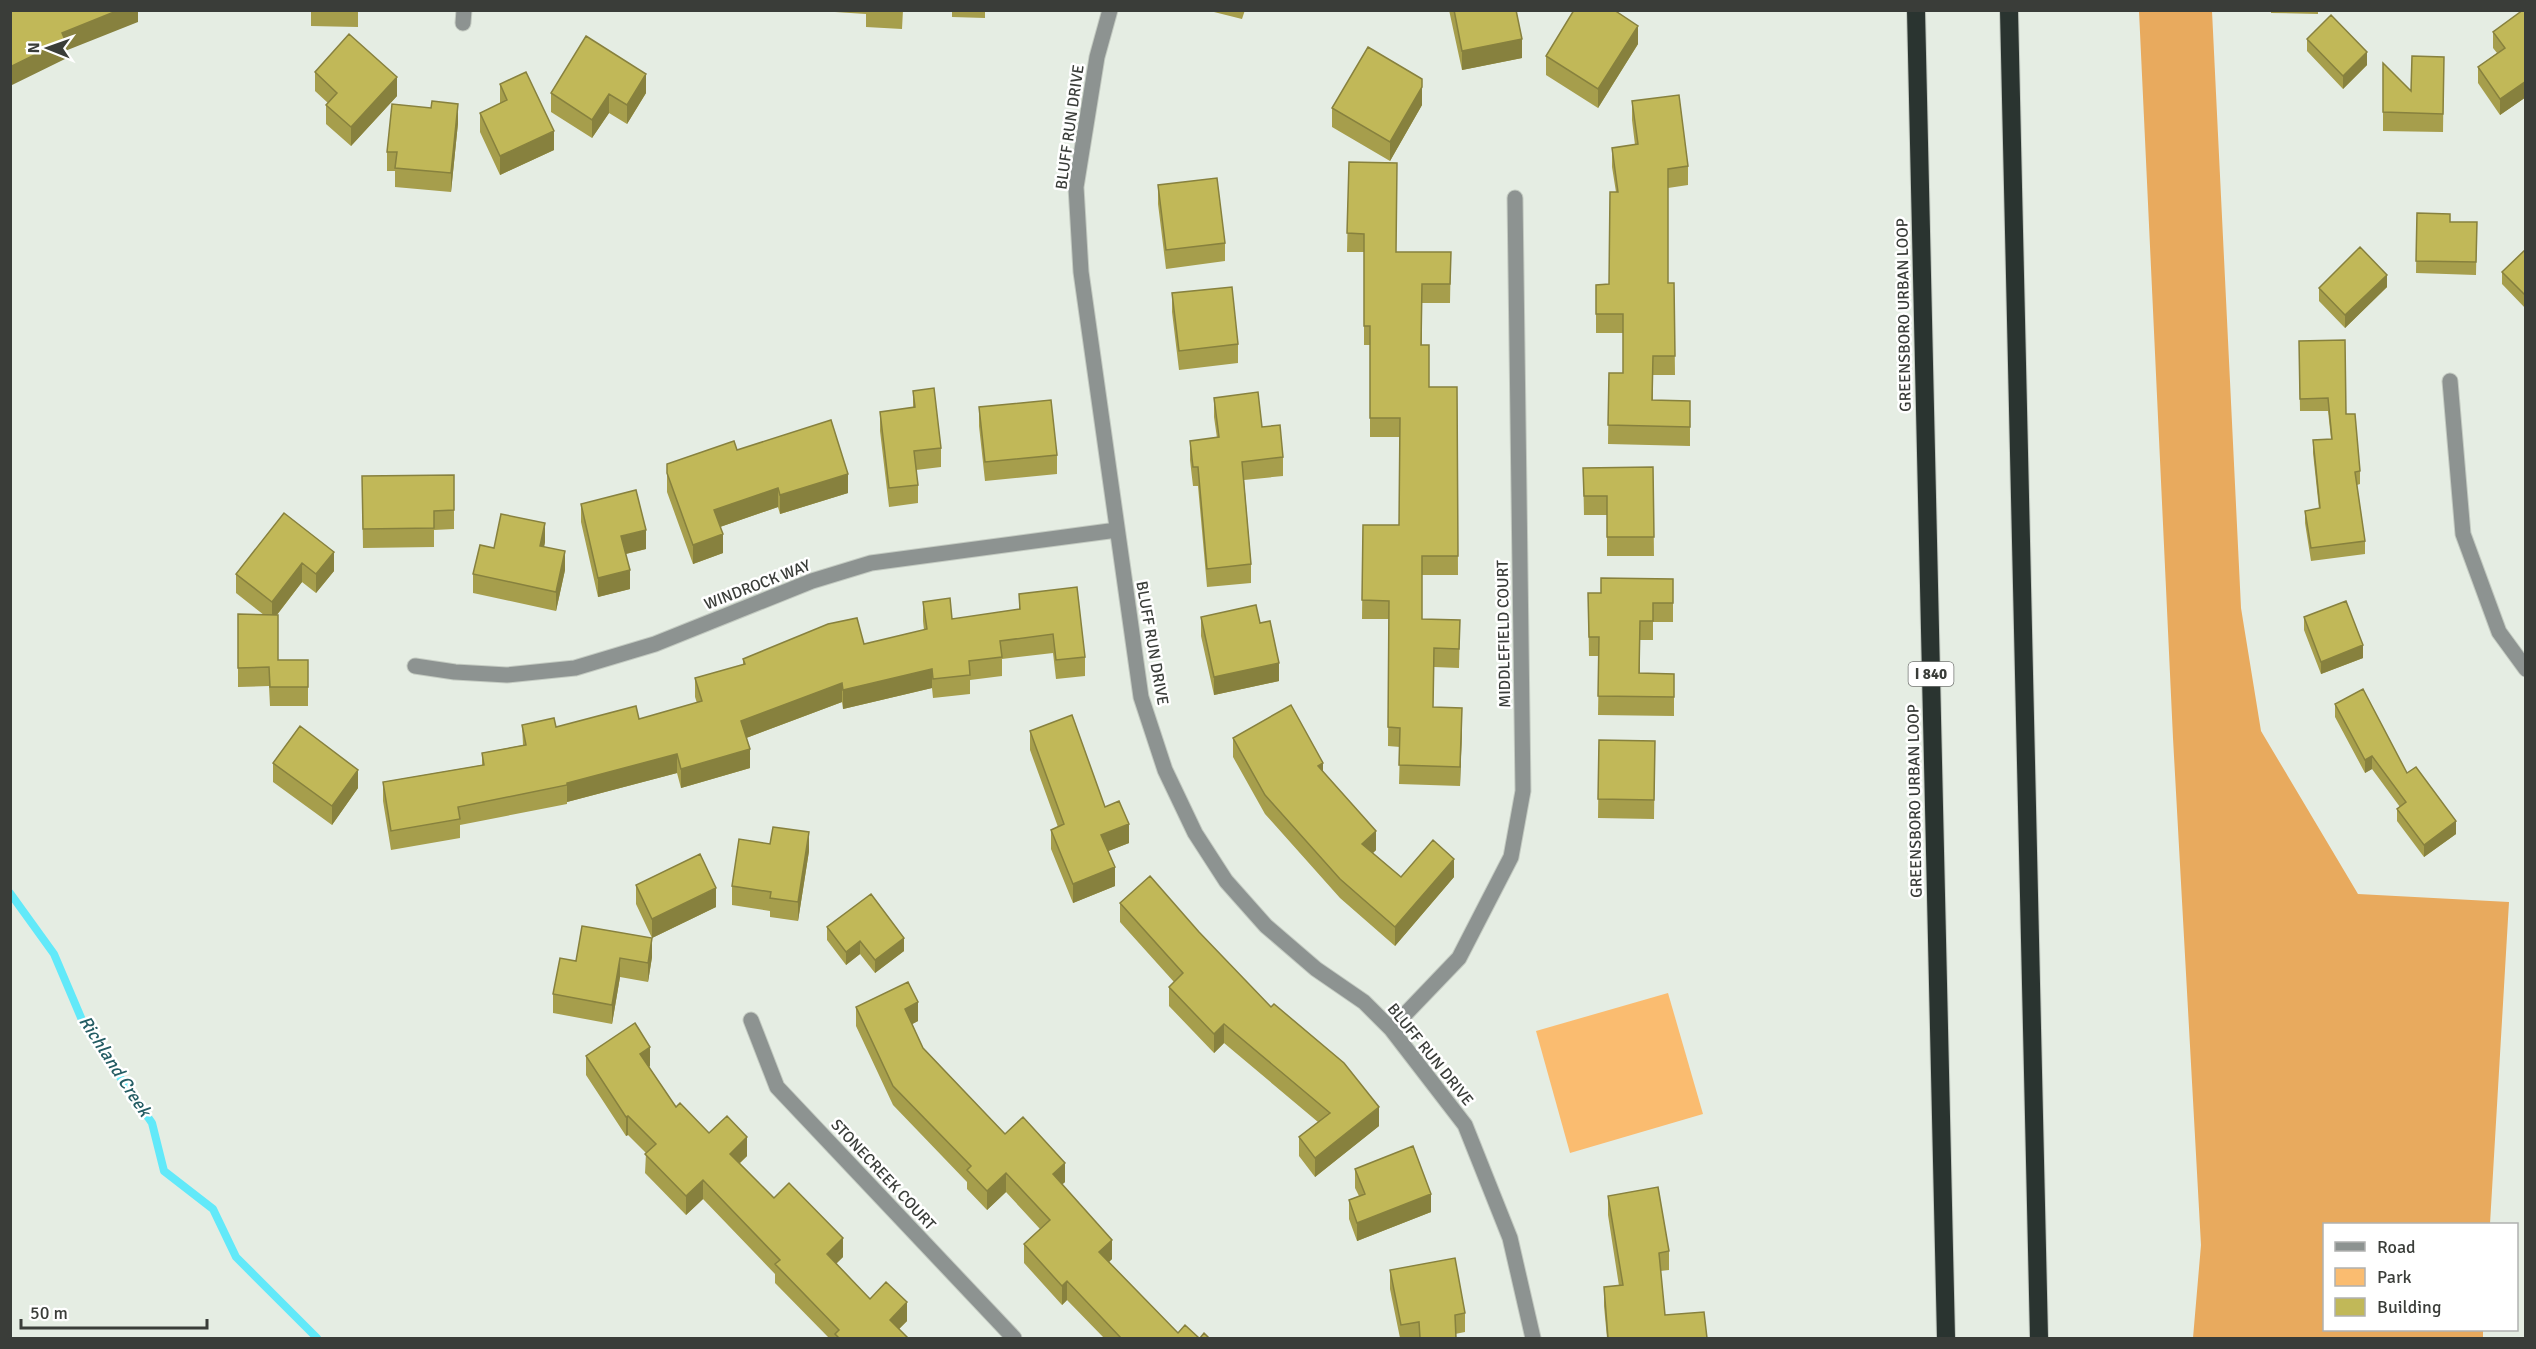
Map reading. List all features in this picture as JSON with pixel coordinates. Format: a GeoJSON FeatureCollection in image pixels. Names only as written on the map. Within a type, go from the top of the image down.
{"type":"FeatureCollection","features":[{"type":"Feature","properties":{"kind":"highway","name":"GREENSBORO URBAN LOOP"},"geometry":{"type":"LineString","coordinates":[[1916,10],[1946,1338]]}},
{"type":"Feature","properties":{"kind":"highway"},"geometry":{"type":"LineString","coordinates":[[2009,10],[2039,1338]]}},
{"type":"Feature","properties":{"kind":"street","name":"BLUFF RUN DRIVE"},"geometry":{"type":"LineString","coordinates":[[1110,10],[1097,57],[1076,187],[1081,272],[1141,697],[1165,770],[1195,833],[1226,881],[1266,926],[1316,969],[1364,1002],[1391,1029],[1465,1125],[1510,1238],[1533,1338]]}},
{"type":"Feature","properties":{"kind":"street","name":"MIDDLEFIELD COURT"},"geometry":{"type":"LineString","coordinates":[[1391,1029],[1459,958],[1511,857],[1523,791],[1515,198]]}},
{"type":"Feature","properties":{"kind":"street"},"geometry":{"type":"LineString","coordinates":[[2450,381],[2463,534],[2499,632],[2526,669]]}},
{"type":"Feature","properties":{"kind":"street","name":"WINDROCK WAY"},"geometry":{"type":"LineString","coordinates":[[415,666],[455,672],[507,675],[575,668],[655,644],[812,581],[871,563],[1117,530]]}},
{"type":"Feature","properties":{"kind":"street","name":"STONECREEK COURT"},"geometry":{"type":"LineString","coordinates":[[750,1020],[777,1088],[1014,1338]]}},
{"type":"Feature","properties":{"kind":"green space"},"geometry":{"type":"Polygon","coordinates":[[[1668,993],[1703,1114],[1570,1153],[1536,1031],[1668,993]]]}},
{"type":"Feature","properties":{"kind":"shaded area"},"geometry":{"type":"Polygon","coordinates":[[[2139,11],[2212,11],[2241,608],[2261,731],[2358,894],[2509,902],[2490,1223],[2323,1223],[2323,1331],[2483,1331],[2483,1338],[2193,1338],[2201,1245],[2173,738],[2139,11]]]}},
{"type":"Feature","properties":{"kind":"building"},"geometry":{"type":"Polygon","coordinates":[[[10,10],[119,10],[62,33],[65,40],[10,67],[10,10]]]}},
{"type":"Feature","properties":{"kind":"building"},"geometry":{"type":"Polygon","coordinates":[[[1454,10],[1516,10],[1522,39],[1462,51],[1454,10]]]}},
{"type":"Feature","properties":{"kind":"building"},"geometry":{"type":"Polygon","coordinates":[[[1574,10],[1614,10],[1638,26],[1598,89],[1546,56],[1574,10]]]}},
{"type":"Feature","properties":{"kind":"building"},"geometry":{"type":"Polygon","coordinates":[[[2526,10],[2526,81],[2500,99],[2478,67],[2505,48],[2493,32],[2526,10]]]}},
{"type":"Feature","properties":{"kind":"building"},"geometry":{"type":"Polygon","coordinates":[[[2331,15],[2367,52],[2343,76],[2307,39],[2331,15]]]}},
{"type":"Feature","properties":{"kind":"building"},"geometry":{"type":"Polygon","coordinates":[[[349,34],[397,77],[351,127],[326,105],[337,93],[315,72],[349,34]]]}},
{"type":"Feature","properties":{"kind":"building"},"geometry":{"type":"Polygon","coordinates":[[[586,36],[646,74],[627,105],[609,94],[592,120],[551,93],[586,36]]]}},
{"type":"Feature","properties":{"kind":"building"},"geometry":{"type":"Polygon","coordinates":[[[1368,47],[1422,79],[1422,87],[1390,142],[1332,108],[1368,47]]]}},
{"type":"Feature","properties":{"kind":"building"},"geometry":{"type":"Polygon","coordinates":[[[2412,56],[2444,57],[2443,114],[2383,112],[2383,63],[2411,91],[2412,56]]]}},
{"type":"Feature","properties":{"kind":"building"},"geometry":{"type":"Polygon","coordinates":[[[526,72],[554,131],[500,156],[480,113],[507,100],[500,84],[526,72]]]}},
{"type":"Feature","properties":{"kind":"building"},"geometry":{"type":"Polygon","coordinates":[[[1679,95],[1688,166],[1668,169],[1668,283],[1674,283],[1675,356],[1653,356],[1652,400],[1690,401],[1690,427],[1608,425],[1609,373],[1623,373],[1623,314],[1596,314],[1596,285],[1609,284],[1610,192],[1618,192],[1612,148],[1638,144],[1632,101],[1679,95]]]}},
{"type":"Feature","properties":{"kind":"building"},"geometry":{"type":"Polygon","coordinates":[[[432,101],[458,104],[451,173],[395,168],[397,152],[387,152],[392,104],[431,108],[432,101]]]}},
{"type":"Feature","properties":{"kind":"building"},"geometry":{"type":"Polygon","coordinates":[[[1349,162],[1397,163],[1396,252],[1451,252],[1450,284],[1422,284],[1421,345],[1429,345],[1429,387],[1457,387],[1458,556],[1422,556],[1422,619],[1460,620],[1459,649],[1434,648],[1433,707],[1462,708],[1460,767],[1399,765],[1400,728],[1388,727],[1389,601],[1362,600],[1363,525],[1399,525],[1400,418],[1370,418],[1370,326],[1364,326],[1364,234],[1347,233],[1349,162]]]}},
{"type":"Feature","properties":{"kind":"building"},"geometry":{"type":"Polygon","coordinates":[[[1217,178],[1225,243],[1166,250],[1158,185],[1217,178]]]}},
{"type":"Feature","properties":{"kind":"building"},"geometry":{"type":"Polygon","coordinates":[[[2417,213],[2450,214],[2450,222],[2477,222],[2476,262],[2416,261],[2417,213]]]}},
{"type":"Feature","properties":{"kind":"building"},"geometry":{"type":"Polygon","coordinates":[[[2360,247],[2387,275],[2345,315],[2319,288],[2360,247]]]}},
{"type":"Feature","properties":{"kind":"building"},"geometry":{"type":"Polygon","coordinates":[[[2526,249],[2526,296],[2502,272],[2526,249]]]}},
{"type":"Feature","properties":{"kind":"building"},"geometry":{"type":"Polygon","coordinates":[[[1232,287],[1238,344],[1179,351],[1172,293],[1232,287]]]}},
{"type":"Feature","properties":{"kind":"building"},"geometry":{"type":"Polygon","coordinates":[[[2345,340],[2346,414],[2355,414],[2360,471],[2355,472],[2365,541],[2311,548],[2305,511],[2320,508],[2313,440],[2332,439],[2328,398],[2300,399],[2299,341],[2345,340]]]}},
{"type":"Feature","properties":{"kind":"building"},"geometry":{"type":"Polygon","coordinates":[[[934,388],[941,448],[914,451],[918,485],[889,488],[880,412],[915,407],[913,391],[934,388]]]}},
{"type":"Feature","properties":{"kind":"building"},"geometry":{"type":"Polygon","coordinates":[[[1258,392],[1262,427],[1280,425],[1283,457],[1242,462],[1251,564],[1207,569],[1198,467],[1193,467],[1190,441],[1219,437],[1214,398],[1258,392]]]}},
{"type":"Feature","properties":{"kind":"building"},"geometry":{"type":"Polygon","coordinates":[[[1051,400],[1057,455],[985,462],[979,407],[1051,400]]]}},
{"type":"Feature","properties":{"kind":"building"},"geometry":{"type":"Polygon","coordinates":[[[831,420],[848,474],[780,495],[778,488],[714,510],[723,534],[693,545],[667,473],[667,464],[734,441],[737,450],[831,420]]]}},
{"type":"Feature","properties":{"kind":"building"},"geometry":{"type":"Polygon","coordinates":[[[1653,467],[1654,537],[1607,537],[1607,496],[1584,496],[1583,468],[1653,467]]]}},
{"type":"Feature","properties":{"kind":"building"},"geometry":{"type":"Polygon","coordinates":[[[454,475],[454,510],[434,511],[434,528],[363,529],[362,476],[454,475]]]}},
{"type":"Feature","properties":{"kind":"building"},"geometry":{"type":"Polygon","coordinates":[[[636,490],[646,530],[621,536],[630,570],[598,578],[581,504],[636,490]]]}},
{"type":"Feature","properties":{"kind":"building"},"geometry":{"type":"Polygon","coordinates":[[[284,513],[334,552],[316,574],[302,563],[272,602],[236,574],[284,513]]]}},
{"type":"Feature","properties":{"kind":"building"},"geometry":{"type":"Polygon","coordinates":[[[501,514],[545,523],[540,546],[565,551],[556,592],[473,574],[480,545],[494,548],[501,514]]]}},
{"type":"Feature","properties":{"kind":"building"},"geometry":{"type":"Polygon","coordinates":[[[1601,578],[1673,579],[1673,603],[1653,603],[1653,621],[1640,621],[1639,673],[1674,674],[1674,697],[1598,696],[1599,637],[1589,637],[1588,593],[1601,593],[1601,578]]]}},
{"type":"Feature","properties":{"kind":"building"},"geometry":{"type":"Polygon","coordinates":[[[1077,587],[1085,657],[1056,660],[1053,634],[1000,641],[1002,657],[969,661],[970,675],[933,679],[932,669],[843,690],[842,683],[741,721],[750,749],[681,769],[677,754],[567,783],[567,785],[458,807],[460,819],[391,831],[383,782],[484,765],[482,753],[526,745],[522,725],[554,718],[556,727],[636,706],[639,719],[702,701],[695,678],[745,664],[743,659],[828,624],[857,618],[864,644],[927,629],[923,602],[950,598],[952,619],[1020,609],[1019,594],[1077,587]]]}},
{"type":"Feature","properties":{"kind":"building"},"geometry":{"type":"Polygon","coordinates":[[[2346,601],[2363,645],[2321,662],[2304,617],[2346,601]]]}},
{"type":"Feature","properties":{"kind":"building"},"geometry":{"type":"Polygon","coordinates":[[[1256,605],[1260,623],[1270,621],[1279,663],[1214,677],[1201,617],[1256,605]]]}},
{"type":"Feature","properties":{"kind":"building"},"geometry":{"type":"Polygon","coordinates":[[[238,614],[278,615],[278,660],[308,660],[308,687],[270,687],[269,667],[238,668],[238,614]]]}},
{"type":"Feature","properties":{"kind":"building"},"geometry":{"type":"Polygon","coordinates":[[[2363,689],[2407,773],[2416,767],[2456,821],[2424,845],[2397,809],[2406,802],[2372,756],[2365,760],[2335,704],[2363,689]]]}},
{"type":"Feature","properties":{"kind":"building"},"geometry":{"type":"Polygon","coordinates":[[[1291,705],[1323,763],[1318,766],[1376,831],[1362,844],[1401,877],[1433,840],[1454,859],[1395,927],[1340,879],[1265,795],[1233,738],[1291,705]]]}},
{"type":"Feature","properties":{"kind":"building"},"geometry":{"type":"Polygon","coordinates":[[[1072,715],[1105,807],[1119,801],[1129,824],[1101,835],[1115,867],[1073,884],[1051,830],[1064,824],[1030,731],[1072,715]]]}},
{"type":"Feature","properties":{"kind":"building"},"geometry":{"type":"Polygon","coordinates":[[[300,726],[358,770],[332,806],[273,763],[300,726]]]}},
{"type":"Feature","properties":{"kind":"building"},"geometry":{"type":"Polygon","coordinates":[[[1599,740],[1655,741],[1654,800],[1598,799],[1599,740]]]}},
{"type":"Feature","properties":{"kind":"building"},"geometry":{"type":"Polygon","coordinates":[[[773,827],[809,832],[798,902],[770,898],[771,892],[732,886],[739,839],[770,844],[773,827]]]}},
{"type":"Feature","properties":{"kind":"building"},"geometry":{"type":"Polygon","coordinates":[[[700,854],[716,888],[652,919],[636,885],[700,854]]]}},
{"type":"Feature","properties":{"kind":"building"},"geometry":{"type":"Polygon","coordinates":[[[1150,876],[1199,932],[1271,1007],[1274,1004],[1344,1063],[1379,1107],[1315,1158],[1299,1137],[1330,1113],[1224,1024],[1214,1034],[1169,987],[1183,973],[1120,903],[1150,876]]]}},
{"type":"Feature","properties":{"kind":"building"},"geometry":{"type":"Polygon","coordinates":[[[871,894],[904,938],[875,960],[860,941],[846,952],[827,927],[871,894]]]}},
{"type":"Feature","properties":{"kind":"building"},"geometry":{"type":"Polygon","coordinates":[[[582,926],[652,938],[648,963],[620,958],[612,1005],[553,994],[560,958],[576,961],[582,926]]]}},
{"type":"Feature","properties":{"kind":"building"},"geometry":{"type":"Polygon","coordinates":[[[908,982],[918,1002],[905,1009],[923,1048],[1005,1134],[1023,1117],[1065,1163],[1053,1174],[1112,1240],[1099,1252],[1178,1333],[1185,1325],[1199,1338],[1121,1338],[1067,1281],[1062,1286],[1024,1244],[1050,1220],[1006,1173],[987,1191],[967,1170],[971,1166],[893,1086],[856,1007],[908,982]]]}},
{"type":"Feature","properties":{"kind":"building"},"geometry":{"type":"Polygon","coordinates":[[[635,1023],[650,1047],[640,1054],[676,1107],[680,1103],[709,1133],[727,1116],[747,1137],[730,1154],[774,1198],[789,1183],[843,1238],[827,1254],[870,1299],[886,1282],[907,1302],[890,1320],[908,1338],[839,1338],[835,1334],[839,1330],[775,1264],[780,1260],[703,1180],[686,1196],[645,1154],[656,1144],[628,1116],[626,1117],[586,1056],[635,1023]]]}},
{"type":"Feature","properties":{"kind":"building"},"geometry":{"type":"Polygon","coordinates":[[[1413,1146],[1431,1194],[1357,1223],[1349,1200],[1365,1194],[1355,1169],[1413,1146]]]}},
{"type":"Feature","properties":{"kind":"building"},"geometry":{"type":"Polygon","coordinates":[[[1658,1187],[1669,1251],[1659,1253],[1665,1315],[1704,1312],[1707,1338],[1608,1338],[1604,1287],[1623,1285],[1608,1196],[1658,1187]]]}},
{"type":"Feature","properties":{"kind":"building"},"geometry":{"type":"Polygon","coordinates":[[[1455,1258],[1465,1313],[1455,1315],[1456,1338],[1420,1338],[1419,1322],[1401,1325],[1390,1270],[1455,1258]]]}},
{"type":"Feature","properties":{"kind":"waterway","name":"Richland Creek"},"geometry":{"type":"LineString","coordinates":[[10,893],[54,954],[85,1027],[152,1123],[164,1171],[213,1209],[236,1257],[317,1338]]}}]}
